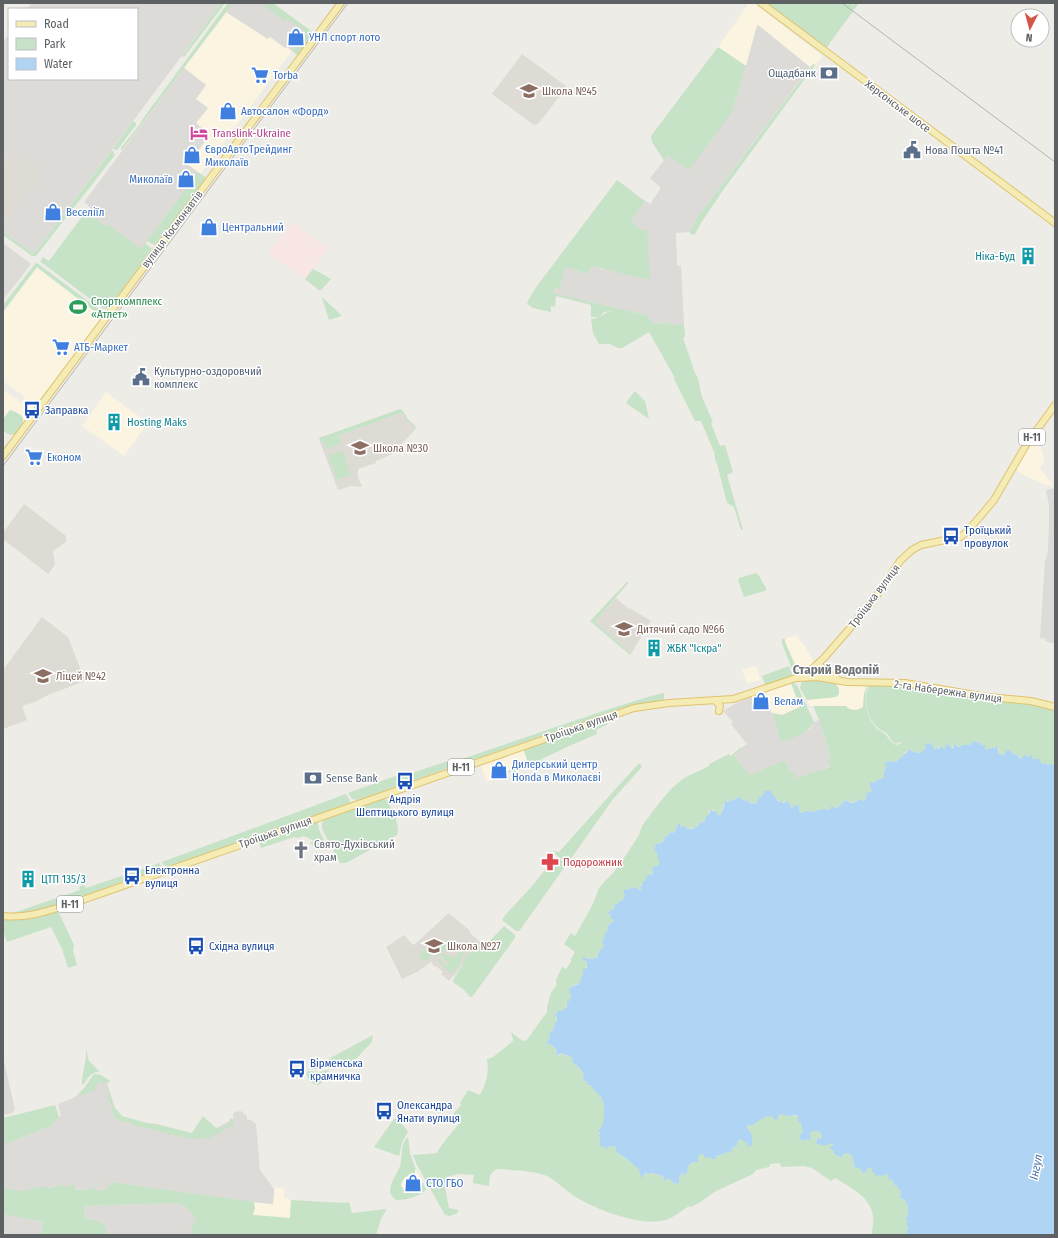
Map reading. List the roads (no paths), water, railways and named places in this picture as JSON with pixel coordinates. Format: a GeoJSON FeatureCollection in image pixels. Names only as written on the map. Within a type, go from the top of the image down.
{"type":"FeatureCollection","features":[{"type":"Feature","properties":{"kind":"main road","name":"вулиця Космонавтів"},"geometry":{"type":"LineString","coordinates":[[3,456],[341,3]]}},
{"type":"Feature","properties":{"kind":"main road","name":"Херсонське шосе"},"geometry":{"type":"LineString","coordinates":[[762,3],[1055,222]]}},
{"type":"Feature","properties":{"kind":"main road","name":"Троїцька вулиця"},"geometry":{"type":"LineString","coordinates":[[3,916],[29,916],[74,903],[634,708],[669,703],[732,699],[796,678],[818,664],[877,596],[900,561],[912,550],[921,545],[960,537],[967,532],[994,500],[1026,444],[1055,405]]}},
{"type":"Feature","properties":{"kind":"main road"},"geometry":{"type":"LineString","coordinates":[[818,664],[840,681]]}},
{"type":"Feature","properties":{"kind":"main road","name":"2-га Набережна вулиця"},"geometry":{"type":"LineString","coordinates":[[796,678],[817,677],[840,681],[905,683],[987,697],[1031,701],[1055,707]]}},
{"type":"Feature","properties":{"kind":"main road"},"geometry":{"type":"LineString","coordinates":[[715,700],[720,706],[719,711]]}},
{"type":"Feature","properties":{"kind":"water","name":"Інгул"},"geometry":{"type":"Polygon","coordinates":[[[974,741],[978,741],[981,745],[985,745],[985,750],[998,747],[998,753],[1002,755],[1005,754],[1006,751],[1010,750],[1013,755],[1014,753],[1016,755],[1017,753],[1018,757],[1021,759],[1025,754],[1027,757],[1032,755],[1033,759],[1039,759],[1042,764],[1045,762],[1047,765],[1052,764],[1055,766],[1055,1235],[906,1235],[908,1228],[906,1224],[908,1221],[905,1218],[908,1214],[908,1206],[904,1200],[900,1198],[901,1190],[897,1189],[898,1186],[894,1185],[892,1180],[888,1179],[889,1176],[887,1174],[876,1177],[872,1172],[872,1168],[868,1168],[864,1174],[860,1169],[854,1167],[853,1157],[848,1153],[844,1154],[840,1159],[839,1156],[834,1154],[834,1151],[830,1147],[833,1145],[832,1143],[828,1145],[820,1145],[816,1143],[817,1138],[821,1139],[822,1136],[819,1131],[810,1132],[811,1141],[807,1139],[802,1141],[799,1136],[802,1133],[802,1126],[798,1121],[798,1116],[795,1115],[788,1116],[780,1114],[778,1116],[778,1120],[774,1119],[772,1116],[767,1116],[753,1125],[748,1125],[747,1127],[752,1135],[753,1143],[751,1146],[747,1147],[748,1144],[741,1139],[738,1141],[737,1146],[732,1148],[732,1151],[717,1156],[715,1159],[711,1159],[709,1157],[705,1158],[703,1154],[700,1154],[698,1157],[698,1162],[693,1162],[688,1166],[687,1173],[684,1175],[682,1173],[681,1174],[679,1183],[676,1184],[673,1183],[672,1180],[667,1179],[664,1181],[663,1176],[652,1173],[646,1173],[640,1178],[639,1170],[616,1152],[616,1147],[609,1147],[607,1149],[600,1146],[600,1133],[598,1131],[604,1120],[604,1105],[601,1097],[592,1086],[588,1085],[588,1083],[583,1080],[583,1075],[580,1070],[572,1063],[573,1058],[562,1054],[556,1056],[556,1049],[547,1043],[548,1039],[550,1038],[550,1032],[554,1029],[557,1020],[557,1017],[554,1016],[557,1011],[563,1011],[564,1008],[567,1007],[567,1002],[569,1001],[571,995],[568,989],[579,984],[583,974],[582,970],[587,968],[587,962],[583,960],[583,957],[587,959],[597,958],[599,951],[604,946],[602,942],[608,929],[607,926],[614,921],[610,914],[606,913],[615,908],[614,905],[618,904],[619,901],[622,901],[625,896],[623,890],[636,887],[639,890],[642,890],[640,887],[643,881],[646,880],[648,875],[653,873],[651,868],[653,869],[654,866],[658,866],[660,861],[658,859],[657,852],[654,850],[656,843],[662,843],[665,839],[664,837],[668,836],[670,832],[674,833],[678,824],[681,824],[681,827],[685,826],[686,828],[692,829],[698,826],[699,823],[704,822],[710,813],[710,810],[715,811],[718,815],[721,814],[726,800],[728,802],[740,797],[743,800],[749,801],[749,803],[755,804],[765,791],[771,791],[778,801],[784,803],[786,800],[787,803],[790,804],[791,808],[793,808],[794,804],[800,806],[799,811],[801,813],[807,810],[809,812],[813,812],[821,809],[830,810],[831,806],[835,808],[841,805],[845,800],[852,803],[860,799],[864,801],[866,799],[866,793],[872,791],[869,784],[879,779],[881,780],[884,777],[884,771],[887,767],[885,766],[885,763],[889,761],[896,762],[910,749],[914,752],[920,753],[925,749],[926,744],[931,743],[934,749],[941,746],[944,750],[947,743],[952,749],[954,747],[954,743],[960,747],[962,745],[969,745],[974,741]]]}},
{"type":"Feature","properties":{"kind":"tram line"},"geometry":{"type":"LineString","coordinates":[[3,466],[348,3]]}},
{"type":"Feature","properties":{"kind":"tram line"},"geometry":{"type":"LineString","coordinates":[[842,3],[1055,162]]}},
{"type":"Feature","properties":{"kind":"place","name":"УНЛ спорт лото"},"geometry":{"type":"Point","coordinates":[296,37]}},
{"type":"Feature","properties":{"kind":"place","name":"Ощадбанк"},"geometry":{"type":"Point","coordinates":[829,73]}},
{"type":"Feature","properties":{"kind":"place","name":"Torba"},"geometry":{"type":"Point","coordinates":[260,75]}},
{"type":"Feature","properties":{"kind":"place","name":"Школа №45"},"geometry":{"type":"Point","coordinates":[529,91]}},
{"type":"Feature","properties":{"kind":"place","name":"Автосалон «Форд»"},"geometry":{"type":"Point","coordinates":[228,111]}},
{"type":"Feature","properties":{"kind":"place","name":"Translink-Ukraine"},"geometry":{"type":"Point","coordinates":[199,133]}},
{"type":"Feature","properties":{"kind":"place","name":"Нова Пошта №41"},"geometry":{"type":"Point","coordinates":[912,150]}},
{"type":"Feature","properties":{"kind":"place","name":"ЄвроАвтоТрейдинг Миколаїв"},"geometry":{"type":"Point","coordinates":[192,155]}},
{"type":"Feature","properties":{"kind":"place","name":"Миколаїв"},"geometry":{"type":"Point","coordinates":[186,179]}},
{"type":"Feature","properties":{"kind":"place","name":"Веселіїл"},"geometry":{"type":"Point","coordinates":[53,212]}},
{"type":"Feature","properties":{"kind":"place","name":"Центральний"},"geometry":{"type":"Point","coordinates":[209,227]}},
{"type":"Feature","properties":{"kind":"place","name":"Ніка-Буд"},"geometry":{"type":"Point","coordinates":[1028,256]}},
{"type":"Feature","properties":{"kind":"place","name":"Спорткомплекс «Атлет»"},"geometry":{"type":"Point","coordinates":[78,307]}},
{"type":"Feature","properties":{"kind":"place","name":"АТБ-Маркет"},"geometry":{"type":"Point","coordinates":[61,347]}},
{"type":"Feature","properties":{"kind":"place","name":"Культурно-оздоровчий комплекс"},"geometry":{"type":"Point","coordinates":[141,377]}},
{"type":"Feature","properties":{"kind":"place","name":"Заправка"},"geometry":{"type":"Point","coordinates":[32,410]}},
{"type":"Feature","properties":{"kind":"place","name":"Hosting Maks"},"geometry":{"type":"Point","coordinates":[114,422]}},
{"type":"Feature","properties":{"kind":"place","name":"Школа №30"},"geometry":{"type":"Point","coordinates":[360,448]}},
{"type":"Feature","properties":{"kind":"place","name":"Економ"},"geometry":{"type":"Point","coordinates":[34,457]}},
{"type":"Feature","properties":{"kind":"place","name":"Троїцький провулок"},"geometry":{"type":"Point","coordinates":[951,536]}},
{"type":"Feature","properties":{"kind":"place","name":"Дитячий садо №66"},"geometry":{"type":"Point","coordinates":[624,629]}},
{"type":"Feature","properties":{"kind":"place","name":"ЖБК \"Іскра\""},"geometry":{"type":"Point","coordinates":[654,648]}},
{"type":"Feature","properties":{"kind":"place","name":"Ліцей №42"},"geometry":{"type":"Point","coordinates":[43,676]}},
{"type":"Feature","properties":{"kind":"place","name":"Велам"},"geometry":{"type":"Point","coordinates":[761,701]}},
{"type":"Feature","properties":{"kind":"place","name":"Дилерський центр Honda в Миколаєві"},"geometry":{"type":"Point","coordinates":[499,770]}},
{"type":"Feature","properties":{"kind":"place","name":"Sense Bank"},"geometry":{"type":"Point","coordinates":[313,778]}},
{"type":"Feature","properties":{"kind":"place","name":"Андрія Шептицького вулиця"},"geometry":{"type":"Point","coordinates":[405,781]}},
{"type":"Feature","properties":{"kind":"place","name":"Свято-Духівський храм"},"geometry":{"type":"Point","coordinates":[301,850]}},
{"type":"Feature","properties":{"kind":"place","name":"Подорожник"},"geometry":{"type":"Point","coordinates":[550,862]}},
{"type":"Feature","properties":{"kind":"place","name":"Електронна вулиця"},"geometry":{"type":"Point","coordinates":[132,876]}},
{"type":"Feature","properties":{"kind":"place","name":"ЦТП 135/3"},"geometry":{"type":"Point","coordinates":[28,879]}},
{"type":"Feature","properties":{"kind":"place","name":"Східна вулиця"},"geometry":{"type":"Point","coordinates":[196,946]}},
{"type":"Feature","properties":{"kind":"place","name":"Школа №27"},"geometry":{"type":"Point","coordinates":[434,946]}},
{"type":"Feature","properties":{"kind":"place","name":"Вірменська крамничка"},"geometry":{"type":"Point","coordinates":[297,1069]}},
{"type":"Feature","properties":{"kind":"place","name":"Олександра Янати вулиця"},"geometry":{"type":"Point","coordinates":[384,1111]}},
{"type":"Feature","properties":{"kind":"place","name":"СТО ГБО"},"geometry":{"type":"Point","coordinates":[413,1183]}},
{"type":"Feature","properties":{"kind":"district","name":"Старий Водопій"},"geometry":{"type":"Point","coordinates":[836,669]}}]}
